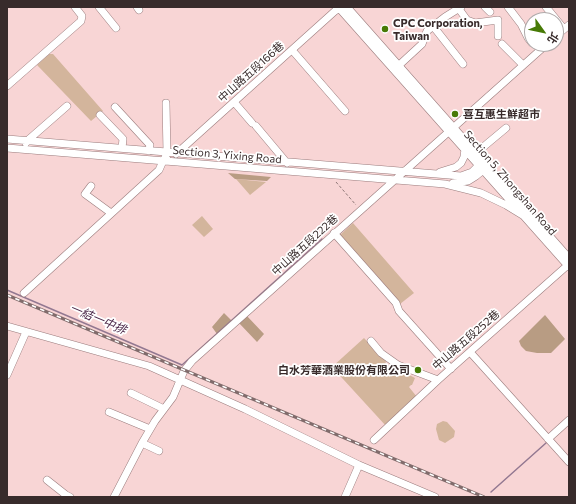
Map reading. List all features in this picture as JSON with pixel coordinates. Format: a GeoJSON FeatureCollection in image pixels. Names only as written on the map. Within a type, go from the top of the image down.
{"type":"FeatureCollection","features":[{"type":"Feature","properties":{"kind":"street"},"geometry":{"type":"LineString","coordinates":[[7,86],[81,21],[82,16],[75,7]]}},
{"type":"Feature","properties":{"kind":"street"},"geometry":{"type":"LineString","coordinates":[[99,7],[116,28]]}},
{"type":"Feature","properties":{"kind":"street","name":"中山路五段166巷"},"geometry":{"type":"LineString","coordinates":[[163,161],[177,153],[342,7]]}},
{"type":"Feature","properties":{"kind":"street","name":"Section 5, Zhongshan Road"},"geometry":{"type":"LineString","coordinates":[[342,7],[451,129],[476,153],[483,166],[524,216],[569,266]]}},
{"type":"Feature","properties":{"kind":"street"},"geometry":{"type":"LineString","coordinates":[[508,7],[524,29]]}},
{"type":"Feature","properties":{"kind":"street"},"geometry":{"type":"LineString","coordinates":[[546,7],[567,27]]}},
{"type":"Feature","properties":{"kind":"street"},"geometry":{"type":"LineString","coordinates":[[396,67],[422,44],[427,31],[460,8],[467,20],[475,23],[498,20],[498,36]]}},
{"type":"Feature","properties":{"kind":"street"},"geometry":{"type":"LineString","coordinates":[[433,26],[463,64]]}},
{"type":"Feature","properties":{"kind":"street"},"geometry":{"type":"LineString","coordinates":[[502,44],[523,65]]}},
{"type":"Feature","properties":{"kind":"street"},"geometry":{"type":"LineString","coordinates":[[292,50],[345,111]]}},
{"type":"Feature","properties":{"kind":"street","name":"中山路五段222巷"},"geometry":{"type":"LineString","coordinates":[[114,497],[150,429],[173,397],[184,371],[192,361],[538,52]]}},
{"type":"Feature","properties":{"kind":"street"},"geometry":{"type":"LineString","coordinates":[[234,102],[287,163]]}},
{"type":"Feature","properties":{"kind":"street"},"geometry":{"type":"LineString","coordinates":[[24,293],[159,170],[167,153],[166,103]]}},
{"type":"Feature","properties":{"kind":"street"},"geometry":{"type":"LineString","coordinates":[[23,149],[27,141],[67,106]]}},
{"type":"Feature","properties":{"kind":"street"},"geometry":{"type":"LineString","coordinates":[[115,107],[150,144],[149,150]]}},
{"type":"Feature","properties":{"kind":"street"},"geometry":{"type":"LineString","coordinates":[[100,115],[123,138],[122,148]]}},
{"type":"Feature","properties":{"kind":"street"},"geometry":{"type":"LineString","coordinates":[[476,153],[506,128]]}},
{"type":"Feature","properties":{"kind":"street","name":"Section 5, Zhongshan Road"},"geometry":{"type":"LineString","coordinates":[[451,129],[465,149],[483,166],[569,258]]}},
{"type":"Feature","properties":{"kind":"street","name":"Section 3, Yixing Road"},"geometry":{"type":"LineString","coordinates":[[7,139],[461,176],[483,166]]}},
{"type":"Feature","properties":{"kind":"street","name":"Section 3, Yixing Road"},"geometry":{"type":"LineString","coordinates":[[7,148],[445,184],[481,193],[506,205],[524,216]]}},
{"type":"Feature","properties":{"kind":"street","name":"Section 3, Yixing Road"},"geometry":{"type":"LineString","coordinates":[[434,174],[456,167],[461,163],[464,157],[465,149]]}},
{"type":"Feature","properties":{"kind":"street","name":"Section 3, Yixing Road"},"geometry":{"type":"LineString","coordinates":[[445,184],[468,181],[483,166]]}},
{"type":"Feature","properties":{"kind":"street"},"geometry":{"type":"LineString","coordinates":[[91,186],[85,194],[111,213]]}},
{"type":"Feature","properties":{"kind":"street"},"geometry":{"type":"LineString","coordinates":[[334,233],[396,303],[399,311],[451,369]]}},
{"type":"Feature","properties":{"kind":"street","name":"中山路五段252巷"},"geometry":{"type":"LineString","coordinates":[[371,341],[381,353],[398,365],[438,380],[569,266]]}},
{"type":"Feature","properties":{"kind":"street"},"geometry":{"type":"LineString","coordinates":[[7,326],[149,366],[359,465],[435,497]]}},
{"type":"Feature","properties":{"kind":"street"},"geometry":{"type":"LineString","coordinates":[[7,375],[26,332]]}},
{"type":"Feature","properties":{"kind":"street"},"geometry":{"type":"LineString","coordinates":[[470,352],[569,462]]}},
{"type":"Feature","properties":{"kind":"street"},"geometry":{"type":"LineString","coordinates":[[374,440],[438,380]]}},
{"type":"Feature","properties":{"kind":"street"},"geometry":{"type":"LineString","coordinates":[[132,393],[164,409]]}},
{"type":"Feature","properties":{"kind":"street"},"geometry":{"type":"LineString","coordinates":[[108,412],[150,429]]}},
{"type":"Feature","properties":{"kind":"street"},"geometry":{"type":"LineString","coordinates":[[548,439],[569,420]]}},
{"type":"Feature","properties":{"kind":"street"},"geometry":{"type":"LineString","coordinates":[[142,443],[159,451]]}},
{"type":"Feature","properties":{"kind":"street"},"geometry":{"type":"LineString","coordinates":[[346,497],[359,465]]}},
{"type":"Feature","properties":{"kind":"street"},"geometry":{"type":"LineString","coordinates":[[47,480],[70,497]]}},
{"type":"Feature","properties":{"kind":"path"},"geometry":{"type":"LineString","coordinates":[[329,174],[361,210]]}},
{"type":"Feature","properties":{"kind":"shaded area"},"geometry":{"type":"Polygon","coordinates":[[[49,54],[53,54],[103,111],[91,121],[37,65],[49,54]]]}},
{"type":"Feature","properties":{"kind":"shaded area"},"geometry":{"type":"Polygon","coordinates":[[[228,173],[271,177],[267,181],[235,179],[228,173]]]}},
{"type":"Feature","properties":{"kind":"shaded area"},"geometry":{"type":"Polygon","coordinates":[[[236,179],[266,182],[250,195],[236,179]]]}},
{"type":"Feature","properties":{"kind":"shaded area"},"geometry":{"type":"Polygon","coordinates":[[[202,216],[213,229],[204,237],[192,225],[202,216]]]}},
{"type":"Feature","properties":{"kind":"shaded area"},"geometry":{"type":"Polygon","coordinates":[[[353,223],[414,293],[400,304],[340,235],[353,223]]]}},
{"type":"Feature","properties":{"kind":"shaded area"},"geometry":{"type":"Polygon","coordinates":[[[224,313],[232,321],[217,334],[212,327],[224,313]]]}},
{"type":"Feature","properties":{"kind":"shaded area"},"geometry":{"type":"Polygon","coordinates":[[[545,315],[565,339],[551,353],[526,351],[521,346],[519,341],[545,315]]]}},
{"type":"Feature","properties":{"kind":"shaded area"},"geometry":{"type":"Polygon","coordinates":[[[247,316],[264,334],[257,342],[239,323],[247,316]]]}},
{"type":"Feature","properties":{"kind":"shaded area"},"geometry":{"type":"Polygon","coordinates":[[[364,338],[386,361],[385,365],[394,370],[396,368],[415,378],[412,385],[409,387],[417,397],[386,426],[332,367],[364,338]]]}},
{"type":"Feature","properties":{"kind":"shaded area"},"geometry":{"type":"Polygon","coordinates":[[[443,421],[447,422],[455,431],[454,437],[445,443],[439,440],[436,429],[437,424],[443,421]]]}},
{"type":"Feature","properties":{"kind":"waterway","name":"一結一中排"},"geometry":{"type":"LineString","coordinates":[[7,290],[182,365],[322,239]]}},
{"type":"Feature","properties":{"kind":"waterway"},"geometry":{"type":"LineString","coordinates":[[491,492],[546,443]]}},
{"type":"Feature","properties":{"kind":"railway"},"geometry":{"type":"LineString","coordinates":[[7,295],[484,497]]}},
{"type":"Feature","properties":{"kind":"place","name":"CPC Corporation, Taiwan"},"geometry":{"type":"Point","coordinates":[385,29]}},
{"type":"Feature","properties":{"kind":"place","name":"喜互惠生鮮超市"},"geometry":{"type":"Point","coordinates":[455,114]}},
{"type":"Feature","properties":{"kind":"place","name":"白水芳華酒業股份有限公司"},"geometry":{"type":"Point","coordinates":[418,370]}}]}
